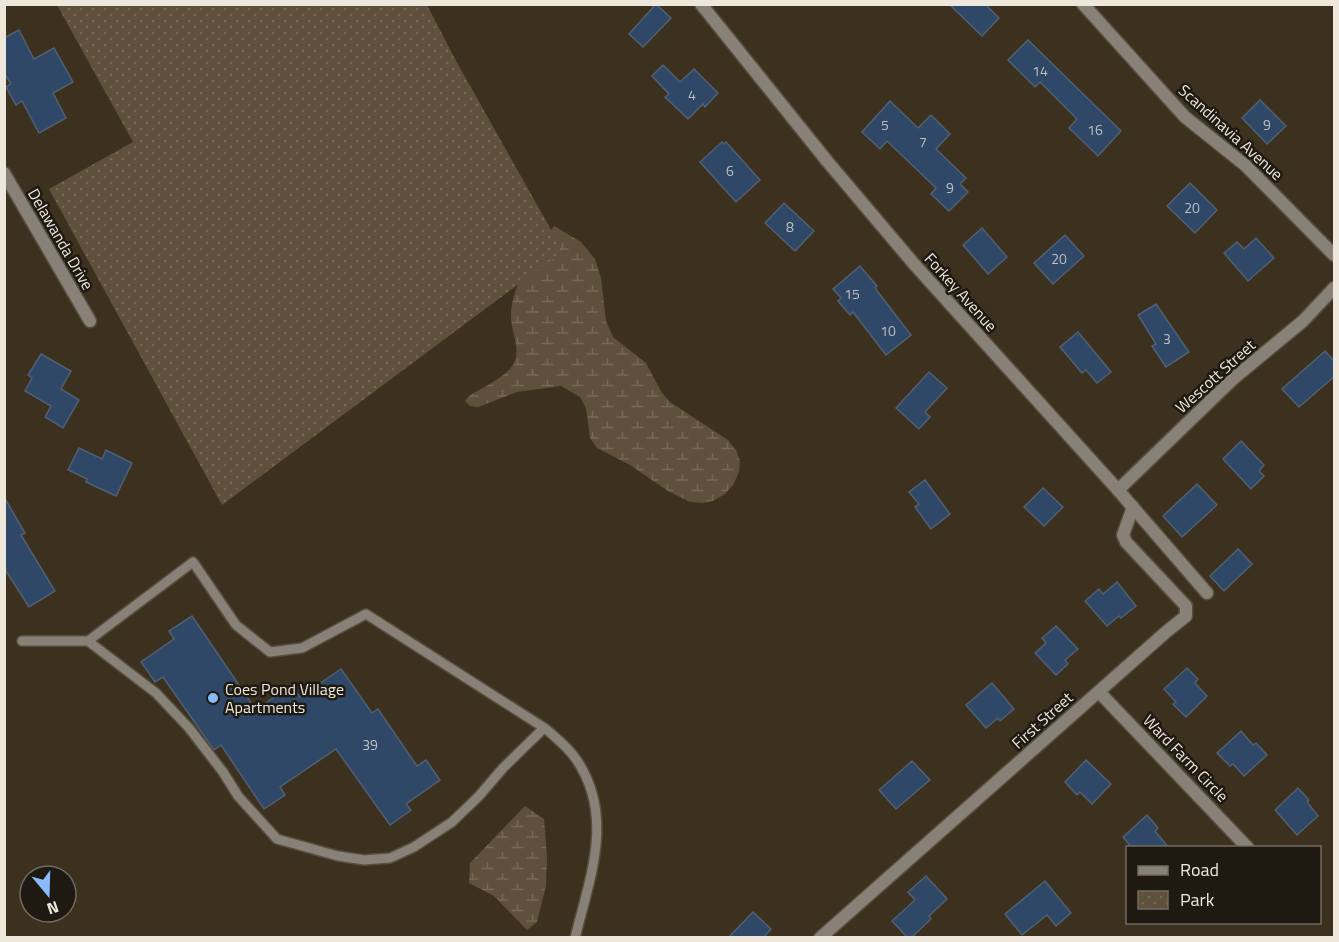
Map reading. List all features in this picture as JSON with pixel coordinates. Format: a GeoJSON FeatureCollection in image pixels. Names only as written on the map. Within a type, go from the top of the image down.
{"type":"FeatureCollection","features":[{"type":"Feature","properties":{"kind":"street","name":"Forkey Avenue"},"geometry":{"type":"LineString","coordinates":[[701,4],[827,161],[914,264],[1118,490],[1207,593]]}},
{"type":"Feature","properties":{"kind":"street","name":"Scandinavia Avenue"},"geometry":{"type":"LineString","coordinates":[[1083,4],[1185,117],[1245,165],[1335,255]]}},
{"type":"Feature","properties":{"kind":"street","name":"Delawanda Drive"},"geometry":{"type":"LineString","coordinates":[[4,173],[90,321]]}},
{"type":"Feature","properties":{"kind":"street","name":"Wescott Street"},"geometry":{"type":"LineString","coordinates":[[1118,490],[1234,378],[1303,321],[1335,288]]}},
{"type":"Feature","properties":{"kind":"street","name":"First Street"},"geometry":{"type":"LineString","coordinates":[[820,938],[1186,616],[1186,606],[1126,542],[1123,535],[1132,507]]}},
{"type":"Feature","properties":{"kind":"street","name":"Ward Farm Circle"},"geometry":{"type":"LineString","coordinates":[[1099,692],[1246,846]]}},
{"type":"Feature","properties":{"kind":"lane"},"geometry":{"type":"LineString","coordinates":[[21,642],[88,641],[193,562],[236,625],[270,652],[302,648],[366,614],[544,728],[567,747],[575,758],[589,786],[596,813],[598,836],[575,938]]}},
{"type":"Feature","properties":{"kind":"lane"},"geometry":{"type":"LineString","coordinates":[[88,641],[156,693],[189,728],[223,772],[238,796],[277,839],[338,856],[364,860],[390,858],[414,847],[452,822],[544,728]]}},
{"type":"Feature","properties":{"kind":"green space"},"geometry":{"type":"Polygon","coordinates":[[[57,5],[427,5],[563,251],[222,505],[49,189],[133,142],[57,5]]]}},
{"type":"Feature","properties":{"kind":"green space"},"geometry":{"type":"Polygon","coordinates":[[[554,226],[581,242],[595,259],[601,278],[606,321],[613,337],[646,363],[662,393],[670,402],[728,440],[736,450],[740,461],[739,472],[733,485],[725,494],[713,501],[690,502],[668,491],[630,465],[597,448],[590,438],[586,408],[580,397],[561,386],[517,392],[478,407],[470,406],[465,401],[469,396],[501,377],[514,363],[516,346],[511,317],[515,293],[526,269],[554,226]]]}},
{"type":"Feature","properties":{"kind":"green space"},"geometry":{"type":"Polygon","coordinates":[[[525,806],[544,819],[547,857],[546,886],[537,922],[527,930],[494,896],[469,883],[470,863],[525,806]]]}},
{"type":"Feature","properties":{"kind":"building"},"geometry":{"type":"Polygon","coordinates":[[[656,4],[671,18],[643,47],[629,34],[656,4]]]}},
{"type":"Feature","properties":{"kind":"building"},"geometry":{"type":"Polygon","coordinates":[[[949,4],[985,4],[999,18],[982,36],[949,4]]]}},
{"type":"Feature","properties":{"kind":"building"},"geometry":{"type":"Polygon","coordinates":[[[19,30],[34,59],[54,48],[73,82],[53,93],[66,118],[39,133],[22,101],[16,105],[6,87],[11,84],[4,73],[4,38],[19,30]]]}},
{"type":"Feature","properties":{"kind":"building"},"geometry":{"type":"Polygon","coordinates":[[[1028,40],[1121,131],[1098,156],[1069,128],[1077,119],[1040,82],[1035,87],[1008,60],[1028,40]]]}},
{"type":"Feature","properties":{"kind":"building"},"geometry":{"type":"Polygon","coordinates":[[[663,65],[680,82],[694,69],[718,93],[705,107],[703,104],[688,119],[665,97],[669,94],[652,76],[663,65]]]}},
{"type":"Feature","properties":{"kind":"building"},"geometry":{"type":"Polygon","coordinates":[[[1260,100],[1286,126],[1267,144],[1242,118],[1260,100]]]}},
{"type":"Feature","properties":{"kind":"building"},"geometry":{"type":"Polygon","coordinates":[[[890,101],[918,128],[931,115],[950,134],[936,149],[966,178],[960,184],[968,192],[949,211],[931,194],[936,188],[887,141],[880,149],[862,132],[890,101]]]}},
{"type":"Feature","properties":{"kind":"building"},"geometry":{"type":"Polygon","coordinates":[[[722,142],[724,144],[726,142],[760,180],[736,202],[700,162],[722,142]]]}},
{"type":"Feature","properties":{"kind":"building"},"geometry":{"type":"Polygon","coordinates":[[[1190,183],[1217,210],[1195,233],[1167,206],[1190,183]]]}},
{"type":"Feature","properties":{"kind":"building"},"geometry":{"type":"Polygon","coordinates":[[[784,203],[814,231],[795,251],[765,223],[784,203]]]}},
{"type":"Feature","properties":{"kind":"building"},"geometry":{"type":"Polygon","coordinates":[[[982,228],[1007,257],[988,274],[963,245],[982,228]]]}},
{"type":"Feature","properties":{"kind":"building"},"geometry":{"type":"Polygon","coordinates":[[[1065,235],[1084,256],[1053,284],[1034,263],[1065,235]]]}},
{"type":"Feature","properties":{"kind":"building"},"geometry":{"type":"Polygon","coordinates":[[[1256,238],[1274,258],[1248,281],[1224,253],[1237,242],[1244,249],[1256,238]]]}},
{"type":"Feature","properties":{"kind":"building"},"geometry":{"type":"Polygon","coordinates":[[[860,266],[911,335],[886,355],[853,312],[850,315],[838,301],[841,298],[833,289],[860,266]]]}},
{"type":"Feature","properties":{"kind":"building"},"geometry":{"type":"Polygon","coordinates":[[[1156,304],[1189,352],[1166,367],[1152,346],[1156,344],[1138,315],[1156,304]]]}},
{"type":"Feature","properties":{"kind":"building"},"geometry":{"type":"Polygon","coordinates":[[[1078,332],[1111,372],[1097,383],[1086,370],[1082,373],[1060,347],[1078,332]]]}},
{"type":"Feature","properties":{"kind":"building"},"geometry":{"type":"Polygon","coordinates":[[[1325,351],[1335,362],[1335,376],[1299,407],[1282,389],[1325,351]]]}},
{"type":"Feature","properties":{"kind":"building"},"geometry":{"type":"Polygon","coordinates":[[[41,354],[71,371],[61,389],[79,400],[63,428],[45,417],[51,406],[25,391],[32,378],[28,375],[41,354]]]}},
{"type":"Feature","properties":{"kind":"building"},"geometry":{"type":"Polygon","coordinates":[[[929,372],[947,388],[925,412],[930,417],[919,429],[896,408],[929,372]]]}},
{"type":"Feature","properties":{"kind":"building"},"geometry":{"type":"Polygon","coordinates":[[[1241,441],[1264,465],[1259,471],[1264,476],[1251,489],[1223,459],[1241,441]]]}},
{"type":"Feature","properties":{"kind":"building"},"geometry":{"type":"Polygon","coordinates":[[[79,448],[102,459],[106,450],[132,463],[116,496],[86,482],[87,479],[68,470],[79,448]]]}},
{"type":"Feature","properties":{"kind":"building"},"geometry":{"type":"Polygon","coordinates":[[[925,480],[950,514],[931,529],[915,507],[919,504],[909,492],[925,480]]]}},
{"type":"Feature","properties":{"kind":"building"},"geometry":{"type":"Polygon","coordinates":[[[1197,484],[1217,505],[1182,537],[1163,516],[1197,484]]]}},
{"type":"Feature","properties":{"kind":"building"},"geometry":{"type":"Polygon","coordinates":[[[1043,488],[1063,507],[1044,526],[1024,507],[1043,488]]]}},
{"type":"Feature","properties":{"kind":"building"},"geometry":{"type":"Polygon","coordinates":[[[4,497],[25,533],[21,535],[55,591],[29,607],[4,568],[4,497]]]}},
{"type":"Feature","properties":{"kind":"building"},"geometry":{"type":"Polygon","coordinates":[[[1238,549],[1252,564],[1224,591],[1210,576],[1238,549]]]}},
{"type":"Feature","properties":{"kind":"building"},"geometry":{"type":"Polygon","coordinates":[[[1117,582],[1136,606],[1107,626],[1085,601],[1099,589],[1103,594],[1117,582]]]}},
{"type":"Feature","properties":{"kind":"building"},"geometry":{"type":"Polygon","coordinates":[[[192,616],[256,710],[291,685],[300,697],[341,669],[372,713],[378,709],[417,766],[426,760],[440,780],[406,804],[411,810],[390,825],[336,749],[280,787],[285,795],[264,809],[221,745],[214,750],[163,677],[155,682],[141,662],[174,639],[169,631],[192,616]]]}},
{"type":"Feature","properties":{"kind":"building"},"geometry":{"type":"Polygon","coordinates":[[[1056,626],[1078,649],[1065,660],[1068,664],[1056,675],[1035,653],[1046,643],[1042,638],[1056,626]]]}},
{"type":"Feature","properties":{"kind":"building"},"geometry":{"type":"Polygon","coordinates":[[[1187,668],[1198,679],[1195,683],[1207,696],[1186,717],[1173,704],[1176,702],[1164,689],[1187,668]]]}},
{"type":"Feature","properties":{"kind":"building"},"geometry":{"type":"Polygon","coordinates":[[[992,683],[1014,709],[1000,721],[998,718],[986,728],[966,705],[992,683]]]}},
{"type":"Feature","properties":{"kind":"building"},"geometry":{"type":"Polygon","coordinates":[[[1241,731],[1253,745],[1256,743],[1267,755],[1244,776],[1233,764],[1230,766],[1217,753],[1241,731]]]}},
{"type":"Feature","properties":{"kind":"building"},"geometry":{"type":"Polygon","coordinates":[[[1086,760],[1111,784],[1092,804],[1080,792],[1077,795],[1065,782],[1086,760]]]}},
{"type":"Feature","properties":{"kind":"building"},"geometry":{"type":"Polygon","coordinates":[[[912,761],[930,780],[896,809],[879,790],[912,761]]]}},
{"type":"Feature","properties":{"kind":"building"},"geometry":{"type":"Polygon","coordinates":[[[1298,788],[1309,800],[1307,802],[1318,816],[1297,835],[1275,810],[1298,788]]]}},
{"type":"Feature","properties":{"kind":"building"},"geometry":{"type":"Polygon","coordinates":[[[1147,815],[1158,828],[1155,831],[1167,846],[1130,846],[1123,837],[1147,815]]]}},
{"type":"Feature","properties":{"kind":"building"},"geometry":{"type":"Polygon","coordinates":[[[926,876],[947,899],[929,916],[931,919],[911,938],[908,938],[892,921],[915,900],[908,892],[926,876]]]}},
{"type":"Feature","properties":{"kind":"building"},"geometry":{"type":"Polygon","coordinates":[[[1045,881],[1071,913],[1056,926],[1047,915],[1022,935],[1005,914],[1045,881]]]}},
{"type":"Feature","properties":{"kind":"building"},"geometry":{"type":"Polygon","coordinates":[[[753,912],[771,929],[763,938],[728,938],[753,912]]]}},
{"type":"Feature","properties":{"kind":"place","name":"Coes Pond Village Apartments"},"geometry":{"type":"Point","coordinates":[213,698]}}]}
